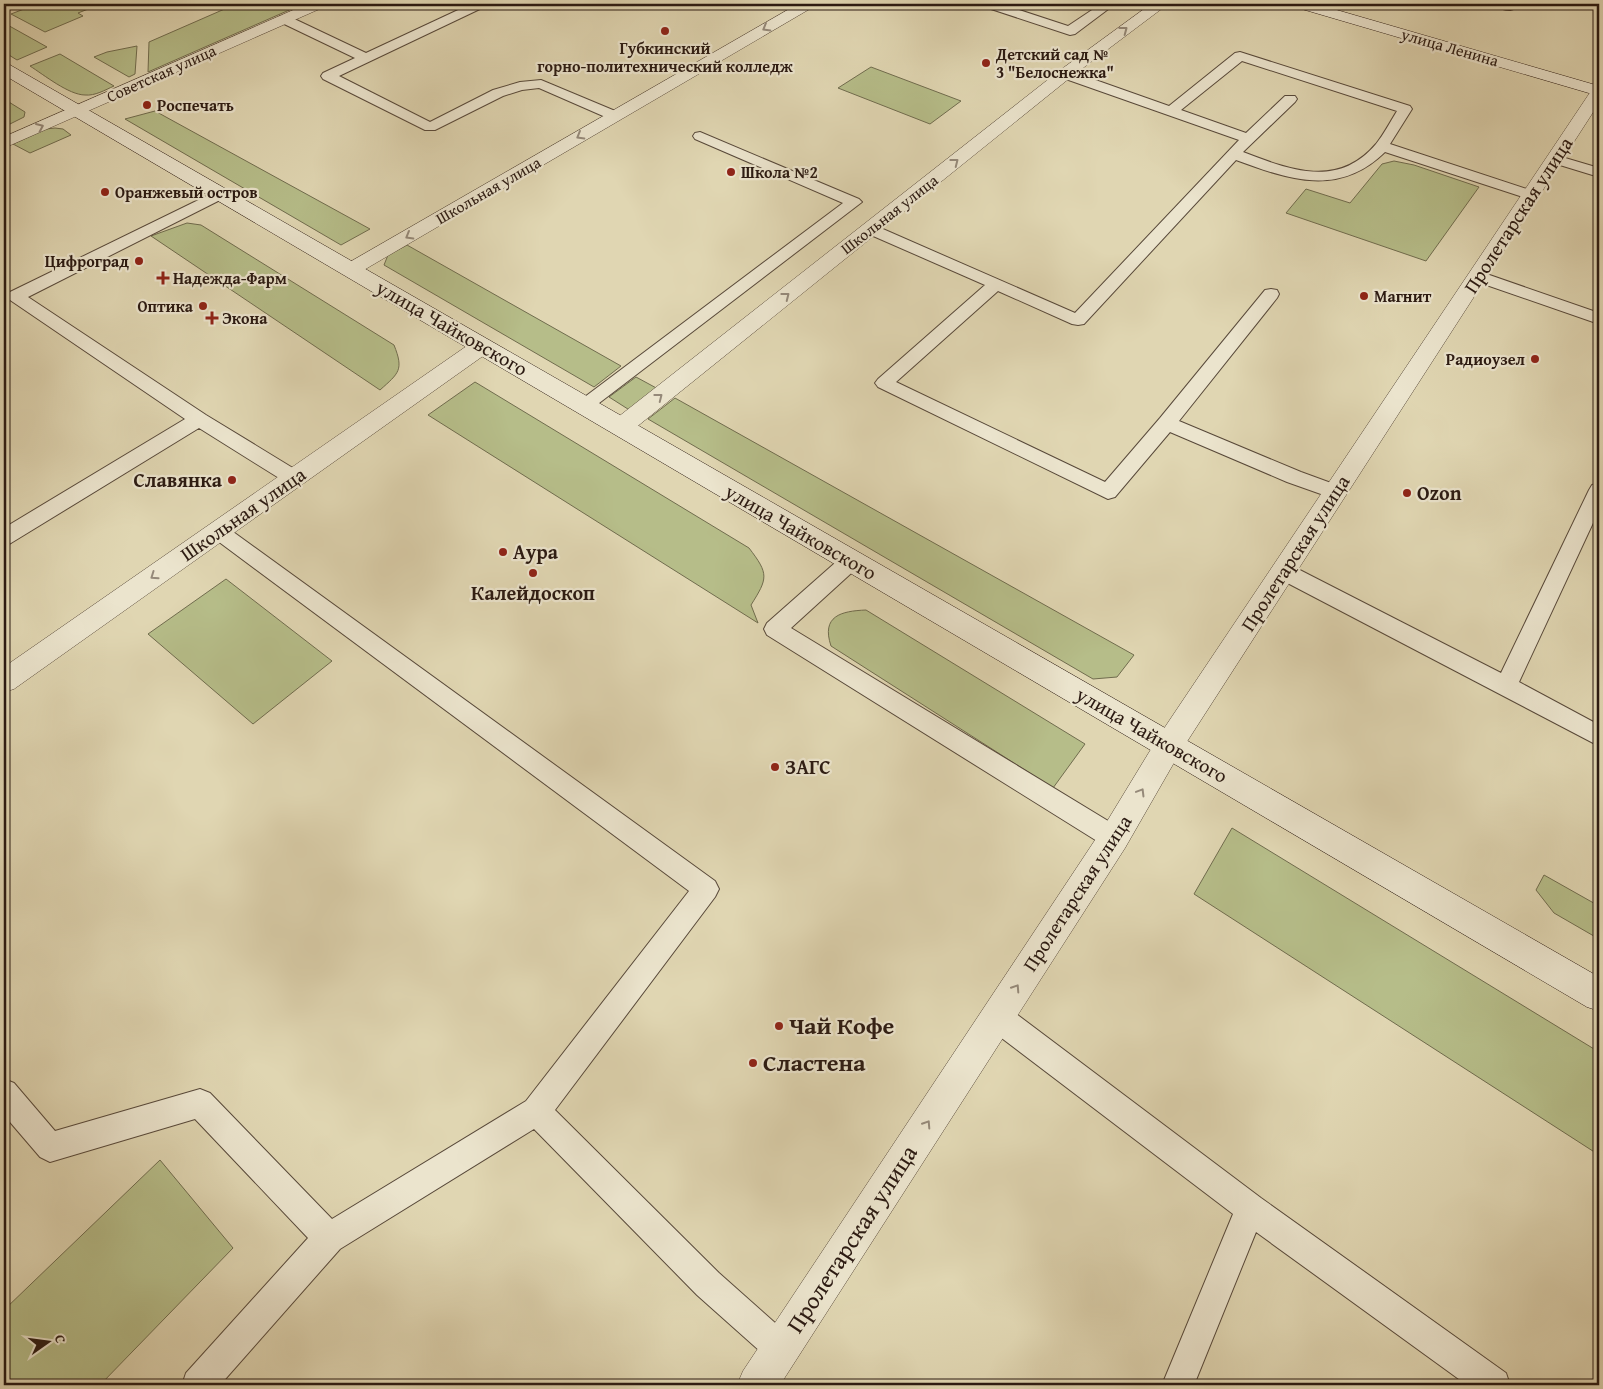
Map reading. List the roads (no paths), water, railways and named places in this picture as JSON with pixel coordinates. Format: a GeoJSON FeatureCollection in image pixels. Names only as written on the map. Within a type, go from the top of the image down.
{"type":"FeatureCollection","features":[{"type":"Feature","properties":{"kind":"street","name":"Советская улица"},"geometry":{"type":"LineString","coordinates":[[4,143],[319,4]]}},
{"type":"Feature","properties":{"kind":"street","name":"Школьная улица"},"geometry":{"type":"LineString","coordinates":[[350,270],[808,4]]}},
{"type":"Feature","properties":{"kind":"street","name":"Школьная улица"},"geometry":{"type":"LineString","coordinates":[[621,427],[1065,74],[1160,4]]}},
{"type":"Feature","properties":{"kind":"street","name":"улица Ленина"},"geometry":{"type":"LineString","coordinates":[[1300,4],[1322,6],[1599,91]]}},
{"type":"Feature","properties":{"kind":"street","name":"улица Чайковского"},"geometry":{"type":"LineString","coordinates":[[4,68],[1599,995]]}},
{"type":"Feature","properties":{"kind":"street","name":"Пролетарская улица"},"geometry":{"type":"LineString","coordinates":[[757,1385],[1114,838],[1168,745],[1599,91]]}},
{"type":"Feature","properties":{"kind":"street","name":"Школьная улица"},"geometry":{"type":"LineString","coordinates":[[4,681],[482,346]]}},
{"type":"Feature","properties":{"kind":"lane"},"geometry":{"type":"LineString","coordinates":[[480,4],[328,76],[430,127],[498,93],[520,86],[541,84],[615,116]]}},
{"type":"Feature","properties":{"kind":"lane"},"geometry":{"type":"LineString","coordinates":[[989,4],[1070,31],[1109,4]]}},
{"type":"Feature","properties":{"kind":"lane"},"geometry":{"type":"LineString","coordinates":[[1499,4],[1510,7],[1513,4]]}},
{"type":"Feature","properties":{"kind":"lane"},"geometry":{"type":"LineString","coordinates":[[284,19],[365,58]]}},
{"type":"Feature","properties":{"kind":"lane"},"geometry":{"type":"LineString","coordinates":[[1172,111],[1240,56],[1404,109],[1382,146],[1359,166],[1342,174],[1329,177],[1295,175],[1234,154]]}},
{"type":"Feature","properties":{"kind":"lane"},"geometry":{"type":"LineString","coordinates":[[1065,74],[1248,139]]}},
{"type":"Feature","properties":{"kind":"lane"},"geometry":{"type":"LineString","coordinates":[[870,229],[1078,320],[1248,139],[1290,99]]}},
{"type":"Feature","properties":{"kind":"lane"},"geometry":{"type":"LineString","coordinates":[[584,406],[854,202],[700,136]]}},
{"type":"Feature","properties":{"kind":"lane"},"geometry":{"type":"LineString","coordinates":[[1382,146],[1531,195]]}},
{"type":"Feature","properties":{"kind":"lane"},"geometry":{"type":"LineString","coordinates":[[1555,159],[1599,173]]}},
{"type":"Feature","properties":{"kind":"lane"},"geometry":{"type":"LineString","coordinates":[[10,292],[221,194]]}},
{"type":"Feature","properties":{"kind":"lane"},"geometry":{"type":"LineString","coordinates":[[1478,276],[1599,319]]}},
{"type":"Feature","properties":{"kind":"lane"},"geometry":{"type":"LineString","coordinates":[[996,284],[884,382],[1108,492],[1167,423],[1271,294]]}},
{"type":"Feature","properties":{"kind":"lane"},"geometry":{"type":"LineString","coordinates":[[10,292],[198,419],[294,478]]}},
{"type":"Feature","properties":{"kind":"lane"},"geometry":{"type":"LineString","coordinates":[[4,538],[198,419]]}},
{"type":"Feature","properties":{"kind":"lane"},"geometry":{"type":"LineString","coordinates":[[1167,423],[1294,477],[1335,492]]}},
{"type":"Feature","properties":{"kind":"lane"},"geometry":{"type":"LineString","coordinates":[[1506,686],[1599,490]]}},
{"type":"Feature","properties":{"kind":"lane"},"geometry":{"type":"LineString","coordinates":[[198,1385],[328,1238],[536,1110],[706,889],[218,531]]}},
{"type":"Feature","properties":{"kind":"lane"},"geometry":{"type":"LineString","coordinates":[[851,561],[775,629],[1114,838]]}},
{"type":"Feature","properties":{"kind":"lane"},"geometry":{"type":"LineString","coordinates":[[1283,571],[1599,736]]}},
{"type":"Feature","properties":{"kind":"lane"},"geometry":{"type":"LineString","coordinates":[[997,1017],[1250,1209],[1494,1385]]}},
{"type":"Feature","properties":{"kind":"lane"},"geometry":{"type":"LineString","coordinates":[[4,1093],[50,1147],[200,1103],[328,1238]]}},
{"type":"Feature","properties":{"kind":"lane"},"geometry":{"type":"LineString","coordinates":[[536,1110],[708,1284],[781,1349]]}},
{"type":"Feature","properties":{"kind":"lane"},"geometry":{"type":"LineString","coordinates":[[1178,1385],[1250,1209]]}},
{"type":"Feature","properties":{"kind":"place","name":"Губкинский горно-политехнический колледж"},"geometry":{"type":"Point","coordinates":[665,31]}},
{"type":"Feature","properties":{"kind":"place","name":"Детский сад № 3 \"Белоснежка\""},"geometry":{"type":"Point","coordinates":[986,63]}},
{"type":"Feature","properties":{"kind":"place","name":"Роспечать"},"geometry":{"type":"Point","coordinates":[147,105]}},
{"type":"Feature","properties":{"kind":"place","name":"Школа №2"},"geometry":{"type":"Point","coordinates":[731,172]}},
{"type":"Feature","properties":{"kind":"place","name":"Оранжевый остров"},"geometry":{"type":"Point","coordinates":[105,192]}},
{"type":"Feature","properties":{"kind":"place","name":"Цифроград"},"geometry":{"type":"Point","coordinates":[139,261]}},
{"type":"Feature","properties":{"kind":"place","name":"Надежда-Фарм"},"geometry":{"type":"Point","coordinates":[163,278]}},
{"type":"Feature","properties":{"kind":"place","name":"Магнит"},"geometry":{"type":"Point","coordinates":[1364,296]}},
{"type":"Feature","properties":{"kind":"place","name":"Оптика"},"geometry":{"type":"Point","coordinates":[203,306]}},
{"type":"Feature","properties":{"kind":"place","name":"Экона"},"geometry":{"type":"Point","coordinates":[212,318]}},
{"type":"Feature","properties":{"kind":"place","name":"Радиоузел"},"geometry":{"type":"Point","coordinates":[1535,359]}},
{"type":"Feature","properties":{"kind":"place","name":"Славянка"},"geometry":{"type":"Point","coordinates":[232,480]}},
{"type":"Feature","properties":{"kind":"place","name":"Ozon"},"geometry":{"type":"Point","coordinates":[1407,493]}},
{"type":"Feature","properties":{"kind":"place","name":"Аура"},"geometry":{"type":"Point","coordinates":[503,552]}},
{"type":"Feature","properties":{"kind":"place","name":"Калейдоскоп"},"geometry":{"type":"Point","coordinates":[533,573]}},
{"type":"Feature","properties":{"kind":"place","name":"ЗАГС"},"geometry":{"type":"Point","coordinates":[775,767]}},
{"type":"Feature","properties":{"kind":"place","name":"Чай Кофе"},"geometry":{"type":"Point","coordinates":[779,1026]}},
{"type":"Feature","properties":{"kind":"place","name":"Сластена"},"geometry":{"type":"Point","coordinates":[753,1063]}}]}
